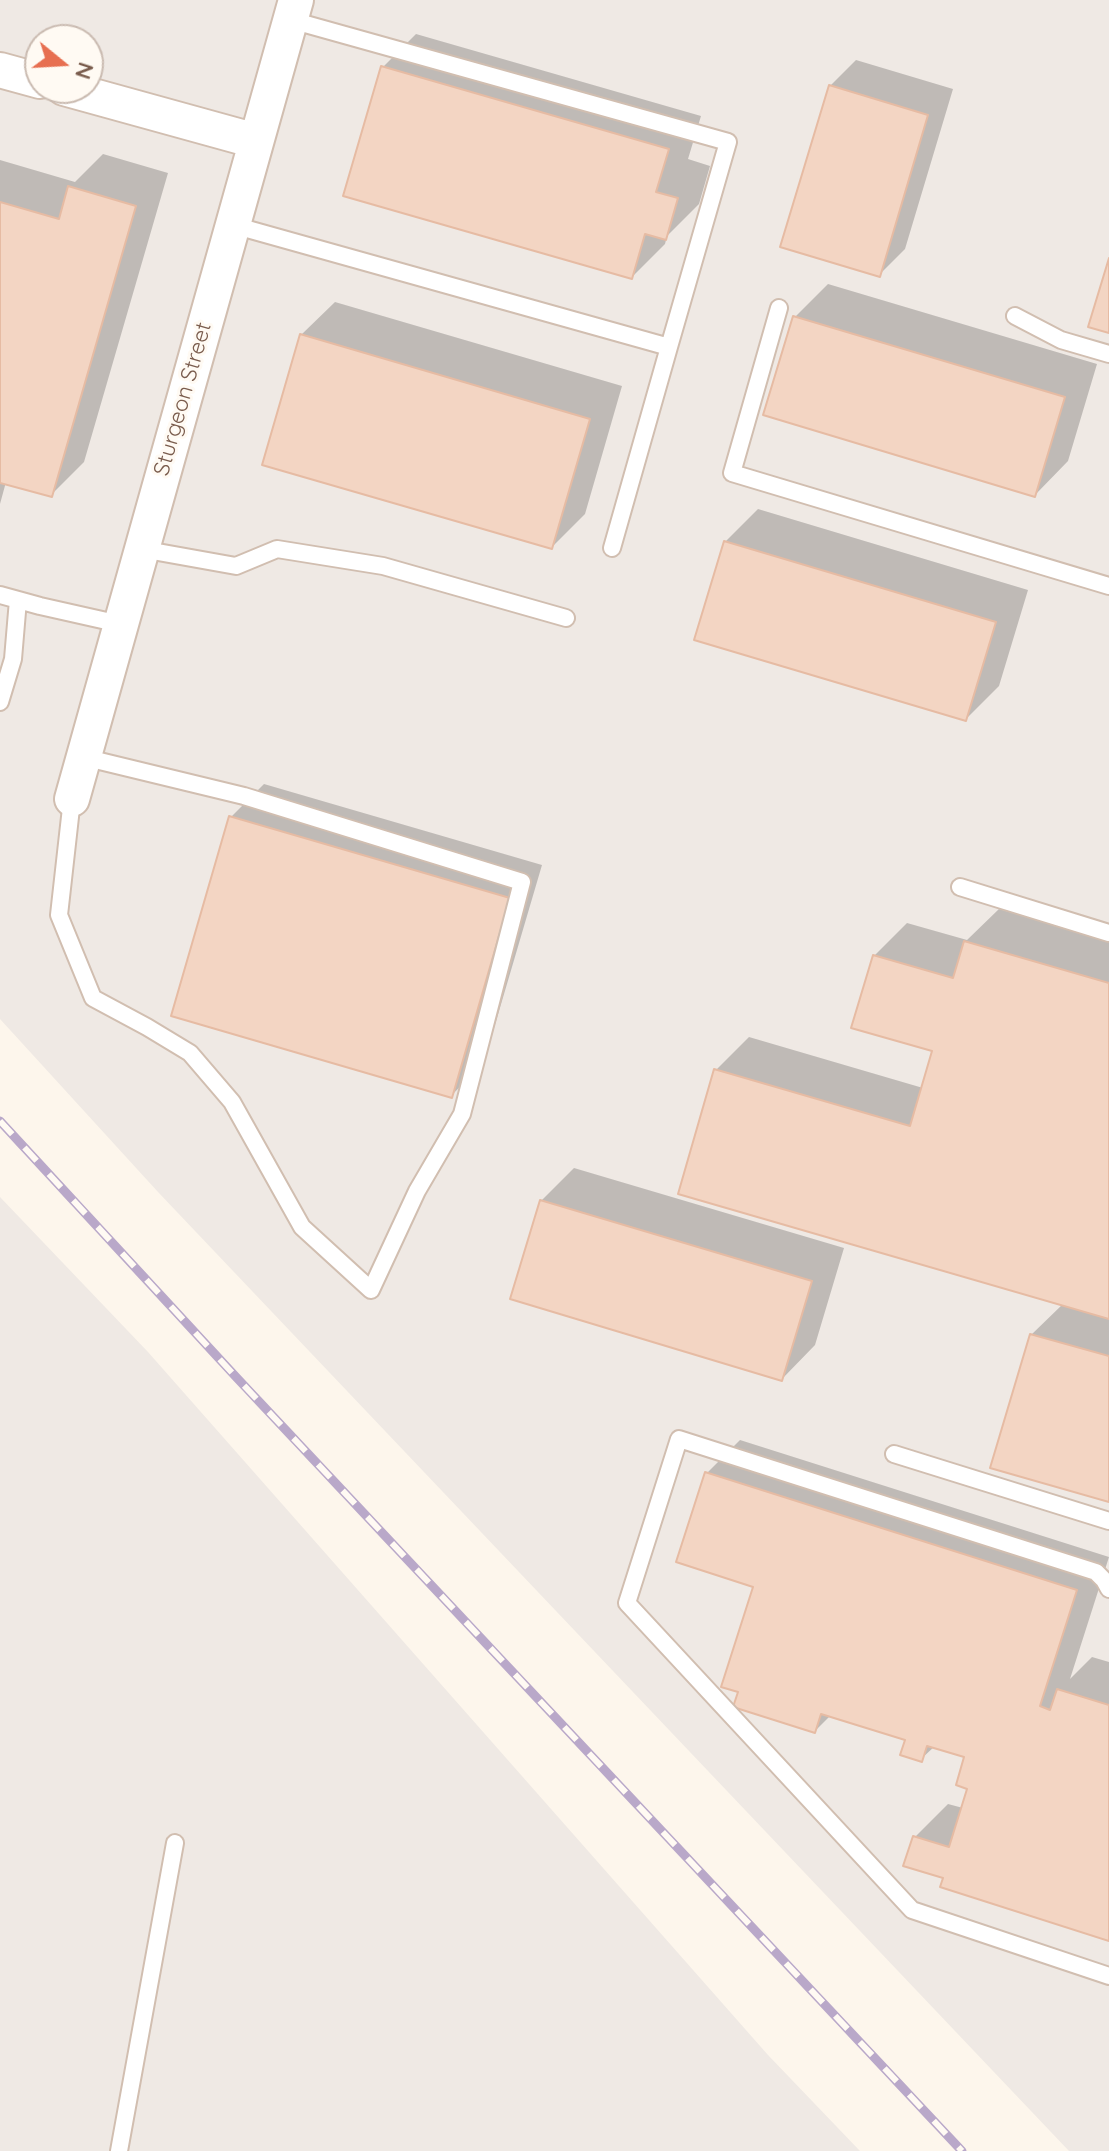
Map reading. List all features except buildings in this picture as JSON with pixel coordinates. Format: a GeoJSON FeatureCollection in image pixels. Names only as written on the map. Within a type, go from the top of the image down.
{"type":"FeatureCollection","features":[{"type":"Feature","properties":{"kind":"street","name":"Sturgeon Street"},"geometry":{"type":"LineString","coordinates":[[72,799],[293,10]]}},
{"type":"Feature","properties":{"kind":"street"},"geometry":{"type":"LineString","coordinates":[[0,70],[24,77]]}},
{"type":"Feature","properties":{"kind":"street"},"geometry":{"type":"LineString","coordinates":[[104,99],[256,141]]}},
{"type":"Feature","properties":{"kind":"lane"},"geometry":{"type":"LineString","coordinates":[[293,10],[728,142],[612,548]]}},
{"type":"Feature","properties":{"kind":"lane"},"geometry":{"type":"LineString","coordinates":[[233,225],[669,347]]}},
{"type":"Feature","properties":{"kind":"lane"},"geometry":{"type":"LineString","coordinates":[[779,308],[732,473],[1109,586]]}},
{"type":"Feature","properties":{"kind":"lane"},"geometry":{"type":"LineString","coordinates":[[1015,316],[1061,340],[1109,354]]}},
{"type":"Feature","properties":{"kind":"lane"},"geometry":{"type":"LineString","coordinates":[[141,549],[236,566],[277,549],[383,566],[566,618]]}},
{"type":"Feature","properties":{"kind":"lane"},"geometry":{"type":"LineString","coordinates":[[0,595],[120,624]]}},
{"type":"Feature","properties":{"kind":"lane"},"geometry":{"type":"LineString","coordinates":[[0,702],[13,659],[18,600]]}},
{"type":"Feature","properties":{"kind":"lane"},"geometry":{"type":"LineString","coordinates":[[72,799],[59,915],[93,998],[190,1053],[232,1102],[302,1227],[371,1290],[417,1191],[462,1114],[522,882],[244,796],[83,757]]}},
{"type":"Feature","properties":{"kind":"lane"},"geometry":{"type":"LineString","coordinates":[[960,887],[1109,933]]}},
{"type":"Feature","properties":{"kind":"lane"},"geometry":{"type":"LineString","coordinates":[[1109,1589],[1096,1572],[679,1439],[627,1603],[912,1910],[1109,1976]]}},
{"type":"Feature","properties":{"kind":"lane"},"geometry":{"type":"LineString","coordinates":[[894,1454],[1109,1521]]}},
{"type":"Feature","properties":{"kind":"lane"},"geometry":{"type":"LineString","coordinates":[[119,2151],[175,1843]]}},
{"type":"Feature","properties":{"kind":"shaded area"},"geometry":{"type":"Polygon","coordinates":[[[0,0],[1109,0],[1109,2151],[1069,2151],[158,1192],[0,1019],[0,0]]]}},
{"type":"Feature","properties":{"kind":"shaded area"},"geometry":{"type":"Polygon","coordinates":[[[0,1197],[148,1352],[768,2055],[860,2151],[0,2151],[0,1197]]]}},
{"type":"Feature","properties":{"kind":"railway"},"geometry":{"type":"LineString","coordinates":[[0,1121],[962,2151]]}}]}
